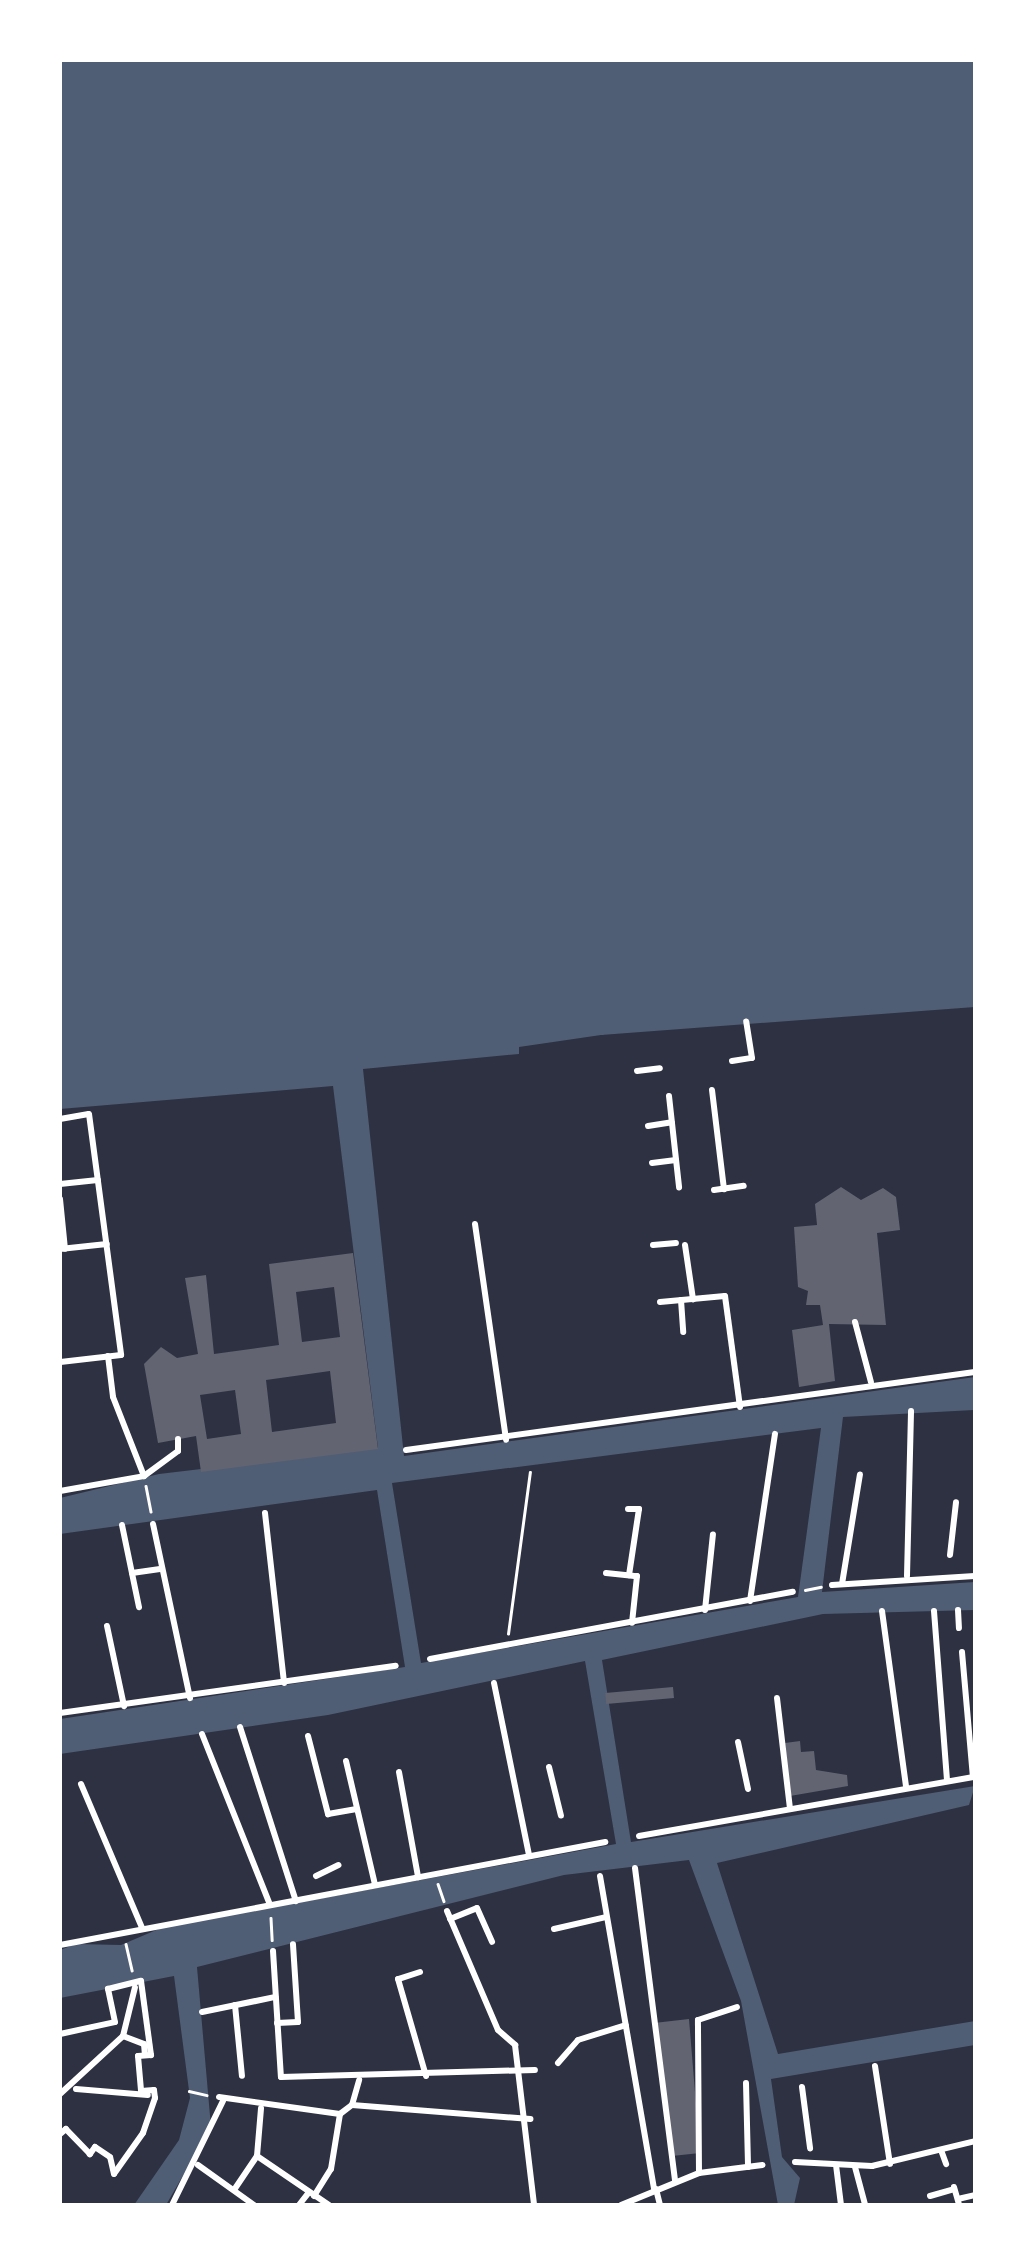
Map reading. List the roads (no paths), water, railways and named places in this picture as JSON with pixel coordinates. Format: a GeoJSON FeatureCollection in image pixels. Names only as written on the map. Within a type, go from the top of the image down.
{"type":"FeatureCollection","features":[{"type":"Feature","properties":{"kind":"street"},"geometry":{"type":"LineString","coordinates":[[732,1061],[752,1058],[746,1021]]}},
{"type":"Feature","properties":{"kind":"street"},"geometry":{"type":"LineString","coordinates":[[637,1070],[660,1068]]}},
{"type":"Feature","properties":{"kind":"street"},"geometry":{"type":"LineString","coordinates":[[712,1090],[724,1189]]}},
{"type":"Feature","properties":{"kind":"street"},"geometry":{"type":"LineString","coordinates":[[669,1096],[679,1187]]}},
{"type":"Feature","properties":{"kind":"street"},"geometry":{"type":"LineString","coordinates":[[60,1118],[88,1114],[121,1354],[60,1362]]}},
{"type":"Feature","properties":{"kind":"street"},"geometry":{"type":"LineString","coordinates":[[648,1126],[672,1122]]}},
{"type":"Feature","properties":{"kind":"street"},"geometry":{"type":"LineString","coordinates":[[652,1163],[676,1160]]}},
{"type":"Feature","properties":{"kind":"street"},"geometry":{"type":"LineString","coordinates":[[60,1184],[98,1180]]}},
{"type":"Feature","properties":{"kind":"street"},"geometry":{"type":"LineString","coordinates":[[714,1190],[744,1186]]}},
{"type":"Feature","properties":{"kind":"street"},"geometry":{"type":"LineString","coordinates":[[60,1199],[62,1249],[108,1244]]}},
{"type":"Feature","properties":{"kind":"street"},"geometry":{"type":"LineString","coordinates":[[474,1224],[506,1440]]}},
{"type":"Feature","properties":{"kind":"street"},"geometry":{"type":"LineString","coordinates":[[652,1245],[680,1244],[693,1299]]}},
{"type":"Feature","properties":{"kind":"street"},"geometry":{"type":"LineString","coordinates":[[660,1302],[725,1296],[740,1407]]}},
{"type":"Feature","properties":{"kind":"street"},"geometry":{"type":"LineString","coordinates":[[681,1300],[684,1332]]}},
{"type":"Feature","properties":{"kind":"street"},"geometry":{"type":"LineString","coordinates":[[856,1322],[871,1382]]}},
{"type":"Feature","properties":{"kind":"street"},"geometry":{"type":"LineString","coordinates":[[108,1356],[112,1397],[144,1476]]}},
{"type":"Feature","properties":{"kind":"street"},"geometry":{"type":"LineString","coordinates":[[406,1450],[740,1407],[871,1382],[975,1372]]}},
{"type":"Feature","properties":{"kind":"street"},"geometry":{"type":"LineString","coordinates":[[907,1575],[910,1412]]}},
{"type":"Feature","properties":{"kind":"street"},"geometry":{"type":"LineString","coordinates":[[750,1602],[775,1434]]}},
{"type":"Feature","properties":{"kind":"street"},"geometry":{"type":"LineString","coordinates":[[60,1491],[144,1476],[178,1450],[178,1439]]}},
{"type":"Feature","properties":{"kind":"street"},"geometry":{"type":"LineString","coordinates":[[842,1584],[860,1474]]}},
{"type":"Feature","properties":{"kind":"street"},"geometry":{"type":"LineString","coordinates":[[950,1555],[956,1502]]}},
{"type":"Feature","properties":{"kind":"street"},"geometry":{"type":"LineString","coordinates":[[628,1508],[639,1508],[629,1576]]}},
{"type":"Feature","properties":{"kind":"street"},"geometry":{"type":"LineString","coordinates":[[265,1513],[284,1683]]}},
{"type":"Feature","properties":{"kind":"street"},"geometry":{"type":"LineString","coordinates":[[153,1524],[190,1698]]}},
{"type":"Feature","properties":{"kind":"street"},"geometry":{"type":"LineString","coordinates":[[122,1525],[139,1607]]}},
{"type":"Feature","properties":{"kind":"street"},"geometry":{"type":"LineString","coordinates":[[705,1610],[713,1534]]}},
{"type":"Feature","properties":{"kind":"street"},"geometry":{"type":"LineString","coordinates":[[132,1573],[162,1569]]}},
{"type":"Feature","properties":{"kind":"street"},"geometry":{"type":"LineString","coordinates":[[606,1573],[636,1576],[632,1623]]}},
{"type":"Feature","properties":{"kind":"street"},"geometry":{"type":"LineString","coordinates":[[832,1585],[907,1575],[975,1576]]}},
{"type":"Feature","properties":{"kind":"street"},"geometry":{"type":"LineString","coordinates":[[430,1659],[797,1591]]}},
{"type":"Feature","properties":{"kind":"street"},"geometry":{"type":"LineString","coordinates":[[958,1610],[960,1628]]}},
{"type":"Feature","properties":{"kind":"street"},"geometry":{"type":"LineString","coordinates":[[882,1611],[906,1787]]}},
{"type":"Feature","properties":{"kind":"street"},"geometry":{"type":"LineString","coordinates":[[934,1612],[947,1779]]}},
{"type":"Feature","properties":{"kind":"street"},"geometry":{"type":"LineString","coordinates":[[107,1626],[124,1706]]}},
{"type":"Feature","properties":{"kind":"street"},"geometry":{"type":"LineString","coordinates":[[638,1836],[974,1777],[962,1652]]}},
{"type":"Feature","properties":{"kind":"street"},"geometry":{"type":"LineString","coordinates":[[60,1713],[190,1698],[396,1666]]}},
{"type":"Feature","properties":{"kind":"street"},"geometry":{"type":"LineString","coordinates":[[494,1684],[529,1854]]}},
{"type":"Feature","properties":{"kind":"street"},"geometry":{"type":"LineString","coordinates":[[776,1698],[790,1808]]}},
{"type":"Feature","properties":{"kind":"street"},"geometry":{"type":"LineString","coordinates":[[240,1727],[296,1901]]}},
{"type":"Feature","properties":{"kind":"street"},"geometry":{"type":"LineString","coordinates":[[202,1734],[270,1905]]}},
{"type":"Feature","properties":{"kind":"street"},"geometry":{"type":"LineString","coordinates":[[308,1736],[328,1814],[357,1810]]}},
{"type":"Feature","properties":{"kind":"street"},"geometry":{"type":"LineString","coordinates":[[738,1742],[748,1789]]}},
{"type":"Feature","properties":{"kind":"street"},"geometry":{"type":"LineString","coordinates":[[346,1761],[374,1885]]}},
{"type":"Feature","properties":{"kind":"street"},"geometry":{"type":"LineString","coordinates":[[548,1767],[561,1816]]}},
{"type":"Feature","properties":{"kind":"street"},"geometry":{"type":"LineString","coordinates":[[398,1772],[418,1877]]}},
{"type":"Feature","properties":{"kind":"street"},"geometry":{"type":"LineString","coordinates":[[82,1784],[142,1928]]}},
{"type":"Feature","properties":{"kind":"street"},"geometry":{"type":"LineString","coordinates":[[751,1805],[753,1816]]}},
{"type":"Feature","properties":{"kind":"street"},"geometry":{"type":"LineString","coordinates":[[60,1945],[296,1901],[320,1892],[598,1843]]}},
{"type":"Feature","properties":{"kind":"street"},"geometry":{"type":"LineString","coordinates":[[316,1876],[340,1864]]}},
{"type":"Feature","properties":{"kind":"street"},"geometry":{"type":"LineString","coordinates":[[635,1868],[674,2180]]}},
{"type":"Feature","properties":{"kind":"street"},"geometry":{"type":"LineString","coordinates":[[600,1876],[653,2191],[660,2205]]}},
{"type":"Feature","properties":{"kind":"street"},"geometry":{"type":"LineString","coordinates":[[492,1942],[477,1908],[448,1915],[522,2071],[530,2119],[534,2205]]}},
{"type":"Feature","properties":{"kind":"street"},"geometry":{"type":"LineString","coordinates":[[554,1929],[606,1918]]}},
{"type":"Feature","properties":{"kind":"street"},"geometry":{"type":"LineString","coordinates":[[278,2023],[298,2022],[293,1944]]}},
{"type":"Feature","properties":{"kind":"street"},"geometry":{"type":"LineString","coordinates":[[273,1951],[282,2076],[359,2080],[534,2070]]}},
{"type":"Feature","properties":{"kind":"street"},"geometry":{"type":"LineString","coordinates":[[420,1972],[398,1978],[426,2076]]}},
{"type":"Feature","properties":{"kind":"street"},"geometry":{"type":"LineString","coordinates":[[60,2034],[116,2022],[108,1989],[141,1982],[145,2056],[141,2091],[154,2090],[156,2098],[114,2174],[110,2157],[95,2147],[90,2154],[66,2129],[60,2134]]}},
{"type":"Feature","properties":{"kind":"street"},"geometry":{"type":"LineString","coordinates":[[74,2089],[122,2036],[135,1987]]}},
{"type":"Feature","properties":{"kind":"street"},"geometry":{"type":"LineString","coordinates":[[202,2012],[275,1996]]}},
{"type":"Feature","properties":{"kind":"street"},"geometry":{"type":"LineString","coordinates":[[235,2005],[242,2076]]}},
{"type":"Feature","properties":{"kind":"street"},"geometry":{"type":"LineString","coordinates":[[700,2173],[693,2047],[698,2020],[712,2012],[737,2008]]}},
{"type":"Feature","properties":{"kind":"street"},"geometry":{"type":"LineString","coordinates":[[558,2063],[578,2040],[626,2024]]}},
{"type":"Feature","properties":{"kind":"street"},"geometry":{"type":"LineString","coordinates":[[122,2036],[144,2044],[145,2056]]}},
{"type":"Feature","properties":{"kind":"street"},"geometry":{"type":"LineString","coordinates":[[875,2066],[890,2164]]}},
{"type":"Feature","properties":{"kind":"street"},"geometry":{"type":"LineString","coordinates":[[299,2205],[331,2169],[345,2114],[352,2106],[359,2080]]}},
{"type":"Feature","properties":{"kind":"street"},"geometry":{"type":"LineString","coordinates":[[746,2083],[748,2167]]}},
{"type":"Feature","properties":{"kind":"street"},"geometry":{"type":"LineString","coordinates":[[802,2087],[810,2148]]}},
{"type":"Feature","properties":{"kind":"street"},"geometry":{"type":"LineString","coordinates":[[60,2094],[74,2089],[148,2096]]}},
{"type":"Feature","properties":{"kind":"street"},"geometry":{"type":"LineString","coordinates":[[172,2205],[198,2165],[221,2099],[262,2108],[345,2114]]}},
{"type":"Feature","properties":{"kind":"street"},"geometry":{"type":"LineString","coordinates":[[352,2106],[530,2119]]}},
{"type":"Feature","properties":{"kind":"street"},"geometry":{"type":"LineString","coordinates":[[234,2205],[257,2156],[262,2108]]}},
{"type":"Feature","properties":{"kind":"street"},"geometry":{"type":"LineString","coordinates":[[796,2162],[855,2167],[890,2164],[975,2141]]}},
{"type":"Feature","properties":{"kind":"street"},"geometry":{"type":"LineString","coordinates":[[941,2150],[946,2164]]}},
{"type":"Feature","properties":{"kind":"street"},"geometry":{"type":"LineString","coordinates":[[257,2156],[329,2205]]}},
{"type":"Feature","properties":{"kind":"street"},"geometry":{"type":"LineString","coordinates":[[198,2165],[254,2205]]}},
{"type":"Feature","properties":{"kind":"street"},"geometry":{"type":"LineString","coordinates":[[620,2205],[674,2180],[762,2165]]}},
{"type":"Feature","properties":{"kind":"street"},"geometry":{"type":"LineString","coordinates":[[836,2165],[841,2205]]}},
{"type":"Feature","properties":{"kind":"street"},"geometry":{"type":"LineString","coordinates":[[855,2167],[865,2205]]}},
{"type":"Feature","properties":{"kind":"street"},"geometry":{"type":"LineString","coordinates":[[930,2196],[954,2188],[958,2202],[975,2195]]}},
{"type":"Feature","properties":{"kind":"water"},"geometry":{"type":"Polygon","coordinates":[[[60,60],[975,60],[975,1007],[601,1035],[519,1047],[519,1054],[363,1069],[404,1456],[975,1377],[974,1410],[843,1417],[822,1592],[975,1582],[975,1610],[823,1614],[602,1660],[631,1842],[975,1786],[969,1805],[717,1863],[778,2054],[975,2021],[975,2045],[771,2079],[782,2157],[800,2178],[794,2205],[778,2205],[741,2001],[689,1860],[564,1875],[197,1967],[211,2127],[166,2205],[134,2205],[179,2140],[190,2098],[174,1976],[60,1998],[60,1950],[76,1944],[121,1945],[161,1928],[616,1844],[585,1661],[328,1715],[60,1754],[60,1719],[405,1667],[377,1490],[60,1534],[60,1498],[159,1474],[378,1448],[333,1086],[60,1109],[60,60]],[[821,1428],[392,1483],[421,1663],[798,1597],[821,1428]]]}}]}
